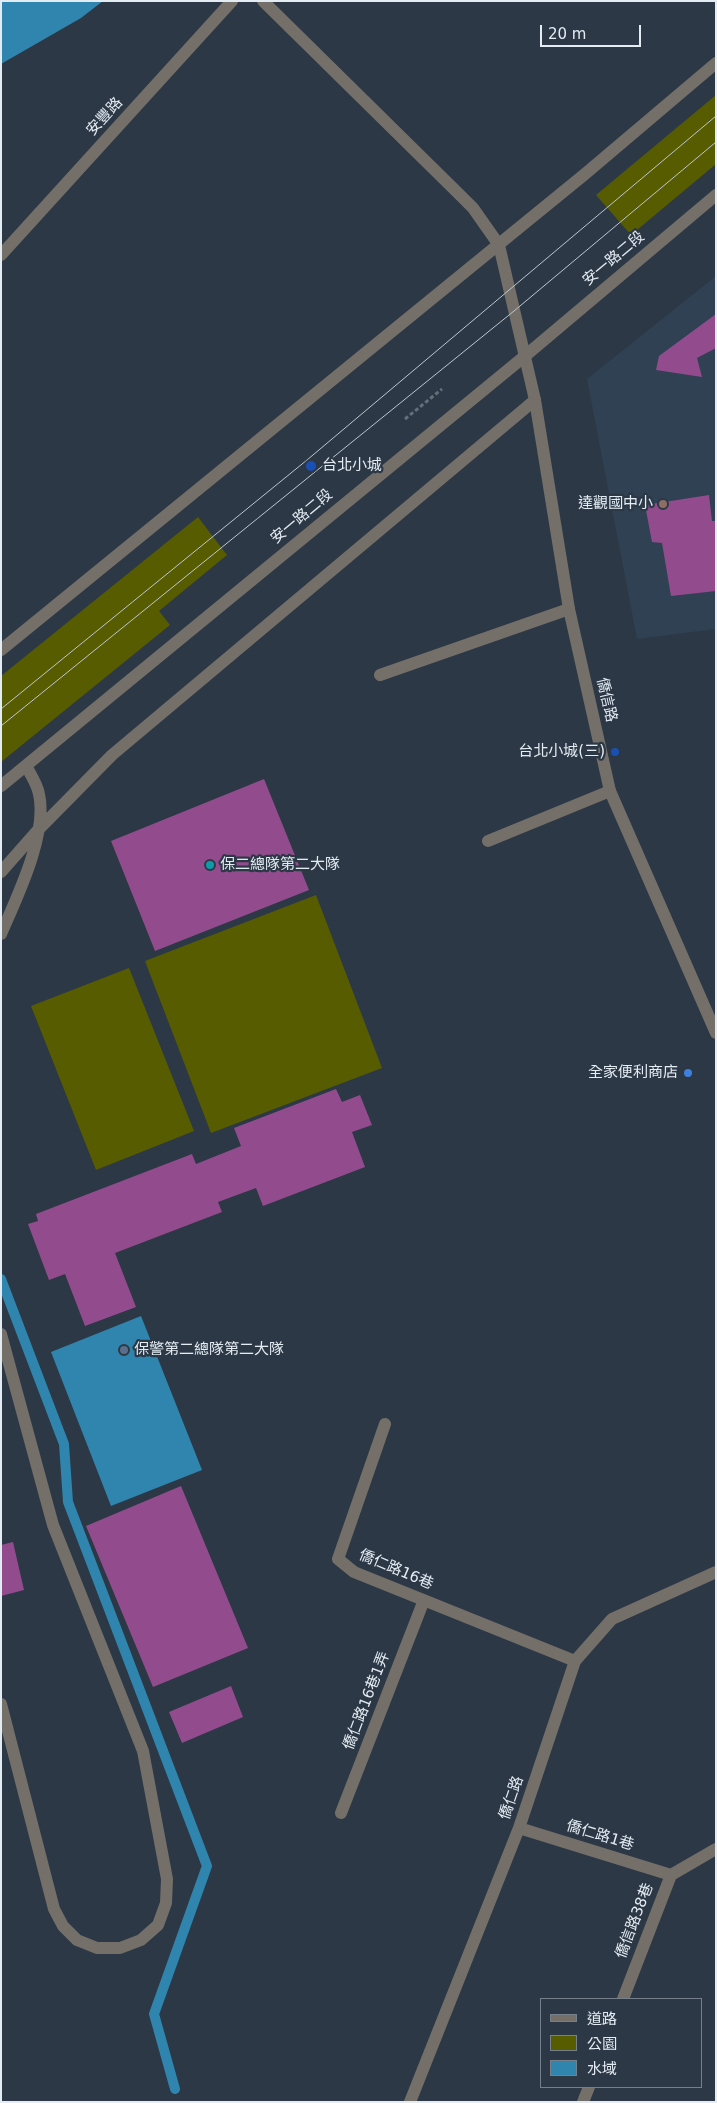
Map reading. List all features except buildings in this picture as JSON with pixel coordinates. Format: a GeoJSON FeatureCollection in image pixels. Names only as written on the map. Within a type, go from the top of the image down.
{"type":"FeatureCollection","features":[{"type":"Feature","properties":{"kind":"street","name":"安豐路"},"geometry":{"type":"LineString","coordinates":[[1,255],[232,1]]}},
{"type":"Feature","properties":{"kind":"street"},"geometry":{"type":"LineString","coordinates":[[264,1],[473,208],[499,244]]}},
{"type":"Feature","properties":{"kind":"street"},"geometry":{"type":"LineString","coordinates":[[1,650],[585,174],[716,63]]}},
{"type":"Feature","properties":{"kind":"street","name":"安一路二段"},"geometry":{"type":"LineString","coordinates":[[1,786],[525,356],[716,195]]}},
{"type":"Feature","properties":{"kind":"street","name":"僑信路"},"geometry":{"type":"LineString","coordinates":[[499,244],[535,400],[569,609],[610,791],[716,1033]]}},
{"type":"Feature","properties":{"kind":"street"},"geometry":{"type":"LineString","coordinates":[[1,872],[38,830],[112,755],[535,400]]}},
{"type":"Feature","properties":{"kind":"street"},"geometry":{"type":"LineString","coordinates":[[380,675],[569,609]]}},
{"type":"Feature","properties":{"kind":"street"},"geometry":{"type":"LineString","coordinates":[[1,934],[27,872],[38,830],[41,808],[39,794],[26,766]]}},
{"type":"Feature","properties":{"kind":"street"},"geometry":{"type":"LineString","coordinates":[[488,841],[610,791]]}},
{"type":"Feature","properties":{"kind":"street"},"geometry":{"type":"LineString","coordinates":[[1,1334],[53,1525],[144,1751],[167,1880],[166,1903],[158,1925],[141,1940],[120,1948],[97,1948],[78,1940],[63,1926],[54,1909],[1,1704]]}},
{"type":"Feature","properties":{"kind":"street","name":"僑仁路16巷"},"geometry":{"type":"LineString","coordinates":[[385,1424],[338,1559],[354,1572],[575,1661]]}},
{"type":"Feature","properties":{"kind":"street","name":"僑仁路"},"geometry":{"type":"LineString","coordinates":[[410,2102],[519,1828],[575,1661],[612,1619],[716,1572]]}},
{"type":"Feature","properties":{"kind":"street","name":"僑仁路16巷1弄"},"geometry":{"type":"LineString","coordinates":[[341,1813],[424,1600]]}},
{"type":"Feature","properties":{"kind":"street","name":"僑仁路1巷"},"geometry":{"type":"LineString","coordinates":[[519,1828],[671,1875]]}},
{"type":"Feature","properties":{"kind":"street","name":"僑信路38巷"},"geometry":{"type":"LineString","coordinates":[[623,1998],[671,1875],[716,1850]]}},
{"type":"Feature","properties":{"kind":"street"},"geometry":{"type":"LineString","coordinates":[[583,2102],[589,2088]]}},
{"type":"Feature","properties":{"kind":"path"},"geometry":{"type":"LineString","coordinates":[[405,419],[442,389]]}},
{"type":"Feature","properties":{"kind":"shaded area","name":"達觀國中小"},"geometry":{"type":"Polygon","coordinates":[[[716,276],[716,629],[637,639],[587,379],[716,276]]]}},
{"type":"Feature","properties":{"kind":"green space"},"geometry":{"type":"Polygon","coordinates":[[[716,95],[716,164],[631,235],[596,195],[716,95]]]}},
{"type":"Feature","properties":{"kind":"green space"},"geometry":{"type":"Polygon","coordinates":[[[198,517],[227,555],[159,611],[170,625],[1,762],[1,676],[198,517]]]}},
{"type":"Feature","properties":{"kind":"green space"},"geometry":{"type":"Polygon","coordinates":[[[316,895],[382,1068],[211,1133],[145,961],[316,895]]]}},
{"type":"Feature","properties":{"kind":"green space"},"geometry":{"type":"Polygon","coordinates":[[[129,968],[194,1131],[96,1170],[31,1006],[129,968]]]}},
{"type":"Feature","properties":{"kind":"water"},"geometry":{"type":"Polygon","coordinates":[[[1,1],[103,1],[81,18],[1,64],[1,1]]]}},
{"type":"Feature","properties":{"kind":"water"},"geometry":{"type":"Polygon","coordinates":[[[141,1316],[202,1470],[111,1506],[51,1352],[141,1316]]]}},
{"type":"Feature","properties":{"kind":"waterway"},"geometry":{"type":"LineString","coordinates":[[1,1279],[64,1444],[68,1502],[207,1866],[154,2014],[175,2089]]}},
{"type":"Feature","properties":{"kind":"tram line"},"geometry":{"type":"LineString","coordinates":[[1,709],[307,460],[716,116]]}},
{"type":"Feature","properties":{"kind":"tram line"},"geometry":{"type":"LineString","coordinates":[[1,726],[514,311],[716,142]]}},
{"type":"Feature","properties":{"kind":"place","name":"台北小城"},"geometry":{"type":"Point","coordinates":[311,466]}},
{"type":"Feature","properties":{"kind":"place","name":"達觀國中小"},"geometry":{"type":"Point","coordinates":[663,504]}},
{"type":"Feature","properties":{"kind":"place","name":"台北小城(三)"},"geometry":{"type":"Point","coordinates":[615,752]}},
{"type":"Feature","properties":{"kind":"place","name":"保二總隊第二大隊"},"geometry":{"type":"Point","coordinates":[210,865]}},
{"type":"Feature","properties":{"kind":"place","name":"全家便利商店"},"geometry":{"type":"Point","coordinates":[688,1073]}},
{"type":"Feature","properties":{"kind":"place","name":"保警第二總隊第二大隊"},"geometry":{"type":"Point","coordinates":[124,1350]}}]}
